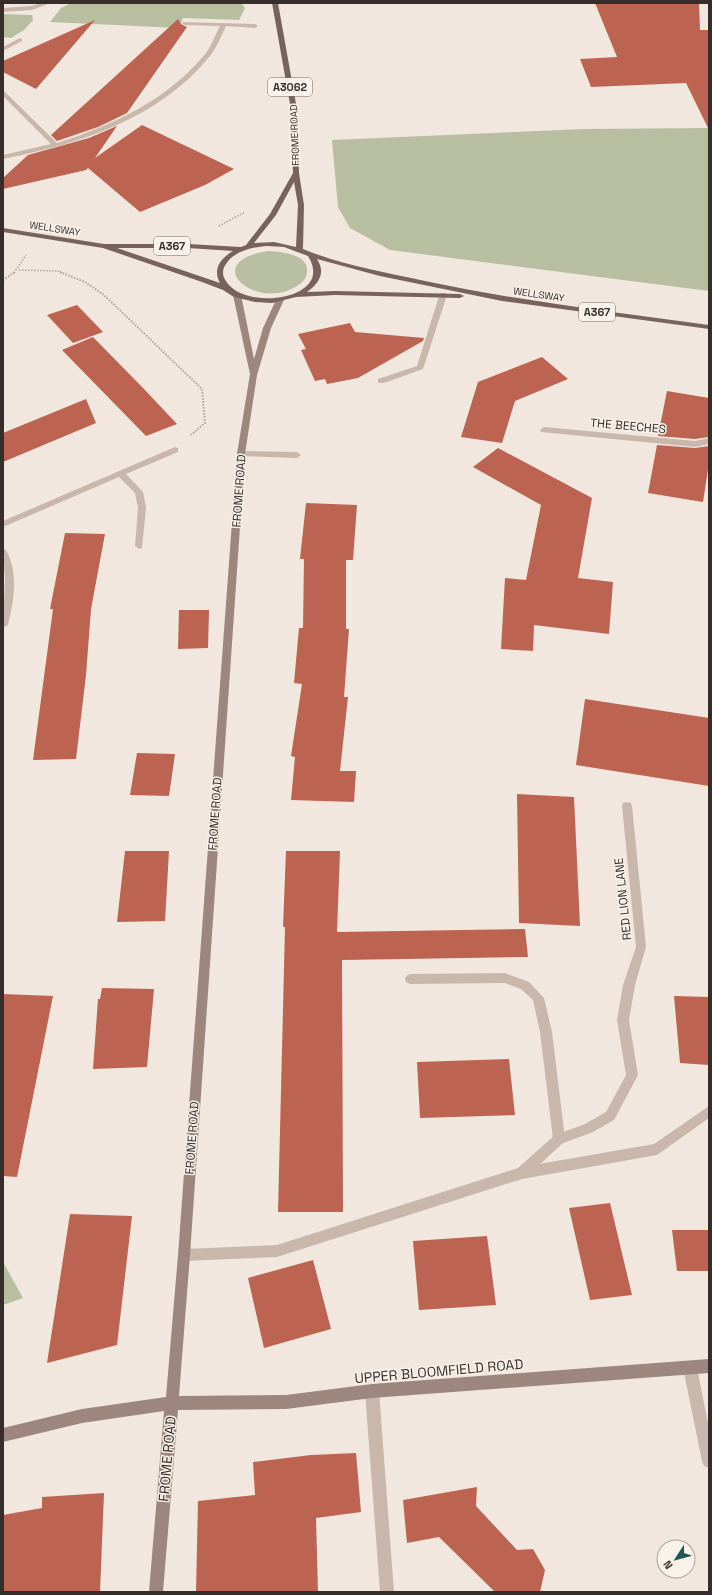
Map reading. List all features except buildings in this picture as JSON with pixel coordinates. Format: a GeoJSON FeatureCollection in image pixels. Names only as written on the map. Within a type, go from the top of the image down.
{"type":"FeatureCollection","features":[{"type":"Feature","properties":{"kind":"main road","name":"FROME ROAD"},"geometry":{"type":"LineString","coordinates":[[275,3],[293,104],[296,173],[301,205],[300,250]]}},
{"type":"Feature","properties":{"kind":"main road","name":"FROME ROAD"},"geometry":{"type":"LineString","coordinates":[[248,247],[272,215],[296,173]]}},
{"type":"Feature","properties":{"kind":"main road","name":"WELLSWAY"},"geometry":{"type":"LineString","coordinates":[[3,230],[104,246],[188,246],[240,249]]}},
{"type":"Feature","properties":{"kind":"main road","name":"WELLSWAY"},"geometry":{"type":"LineString","coordinates":[[486,297],[335,294],[296,296],[280,300],[255,300],[236,295],[226,288],[220,281],[218,274],[222,264],[229,255],[240,249],[266,244],[280,244],[350,267],[486,297],[709,327]]}},
{"type":"Feature","properties":{"kind":"main road","name":"WELLSWAY"},"geometry":{"type":"LineString","coordinates":[[104,246],[226,288]]}},
{"type":"Feature","properties":{"kind":"main road","name":"WELLSWAY"},"geometry":{"type":"LineString","coordinates":[[296,296],[314,283],[319,273],[317,263],[310,255]]}},
{"type":"Feature","properties":{"kind":"street"},"geometry":{"type":"LineString","coordinates":[[3,10],[32,8],[47,3]]}},
{"type":"Feature","properties":{"kind":"street"},"geometry":{"type":"LineString","coordinates":[[185,23],[255,26]]}},
{"type":"Feature","properties":{"kind":"street"},"geometry":{"type":"LineString","coordinates":[[3,157],[55,145],[88,135],[117,123],[165,95],[189,76],[208,54],[224,25]]}},
{"type":"Feature","properties":{"kind":"street"},"geometry":{"type":"LineString","coordinates":[[3,49],[20,40]]}},
{"type":"Feature","properties":{"kind":"street"},"geometry":{"type":"LineString","coordinates":[[3,92],[55,145]]}},
{"type":"Feature","properties":{"kind":"street","name":"FROME ROAD"},"geometry":{"type":"LineString","coordinates":[[236,295],[253,375]]}},
{"type":"Feature","properties":{"kind":"street"},"geometry":{"type":"LineString","coordinates":[[381,381],[420,367],[443,295]]}},
{"type":"Feature","properties":{"kind":"street","name":"FROME ROAD"},"geometry":{"type":"LineString","coordinates":[[156,1592],[184,1255],[241,454],[253,375],[267,328],[280,300]]}},
{"type":"Feature","properties":{"kind":"street","name":"THE BEECHES"},"geometry":{"type":"LineString","coordinates":[[544,430],[695,444],[709,441]]}},
{"type":"Feature","properties":{"kind":"street"},"geometry":{"type":"LineString","coordinates":[[3,524],[175,450]]}},
{"type":"Feature","properties":{"kind":"street"},"geometry":{"type":"LineString","coordinates":[[241,454],[297,454]]}},
{"type":"Feature","properties":{"kind":"street"},"geometry":{"type":"LineString","coordinates":[[121,474],[139,492],[142,508],[139,546]]}},
{"type":"Feature","properties":{"kind":"street"},"geometry":{"type":"LineString","coordinates":[[3,552],[8,561],[11,584],[3,625]]}},
{"type":"Feature","properties":{"kind":"street","name":"RED LION LANE"},"geometry":{"type":"LineString","coordinates":[[522,1173],[559,1139],[589,1128],[610,1116],[624,1094],[632,1075],[623,1020],[629,985],[641,947],[627,806]]}},
{"type":"Feature","properties":{"kind":"street"},"geometry":{"type":"LineString","coordinates":[[410,980],[505,978],[525,985],[538,998],[546,1032],[559,1139]]}},
{"type":"Feature","properties":{"kind":"street"},"geometry":{"type":"LineString","coordinates":[[184,1255],[277,1251],[522,1173],[657,1149],[709,1111]]}},
{"type":"Feature","properties":{"kind":"street","name":"UPPER BLOOMFIELD ROAD"},"geometry":{"type":"LineString","coordinates":[[3,1435],[82,1416],[172,1403],[286,1402],[372,1391],[709,1366]]}},
{"type":"Feature","properties":{"kind":"street"},"geometry":{"type":"LineString","coordinates":[[690,1368],[709,1461]]}},
{"type":"Feature","properties":{"kind":"street"},"geometry":{"type":"LineString","coordinates":[[372,1391],[387,1592]]}},
{"type":"Feature","properties":{"kind":"path"},"geometry":{"type":"LineString","coordinates":[[3,280],[14,275],[19,270],[26,256],[41,237]]}},
{"type":"Feature","properties":{"kind":"path"},"geometry":{"type":"LineString","coordinates":[[19,270],[58,271],[85,282],[104,295],[202,389],[205,423],[175,450]]}},
{"type":"Feature","properties":{"kind":"green space"},"geometry":{"type":"Polygon","coordinates":[[[71,3],[241,3],[245,8],[239,20],[183,18],[179,28],[50,22],[61,8],[71,3]]]}},
{"type":"Feature","properties":{"kind":"green space"},"geometry":{"type":"Polygon","coordinates":[[[3,14],[32,15],[33,20],[24,30],[11,38],[3,37],[3,14]]]}},
{"type":"Feature","properties":{"kind":"green space"},"geometry":{"type":"Polygon","coordinates":[[[709,128],[709,291],[390,250],[350,228],[338,207],[332,140],[585,129],[709,128]]]}},
{"type":"Feature","properties":{"kind":"green space"},"geometry":{"type":"Polygon","coordinates":[[[268,251],[287,253],[304,261],[307,272],[304,280],[297,286],[281,292],[265,293],[251,289],[240,282],[235,274],[237,265],[247,257],[268,251]]]}},
{"type":"Feature","properties":{"kind":"green space"},"geometry":{"type":"Polygon","coordinates":[[[3,1262],[23,1298],[3,1305],[3,1262]]]}}]}
